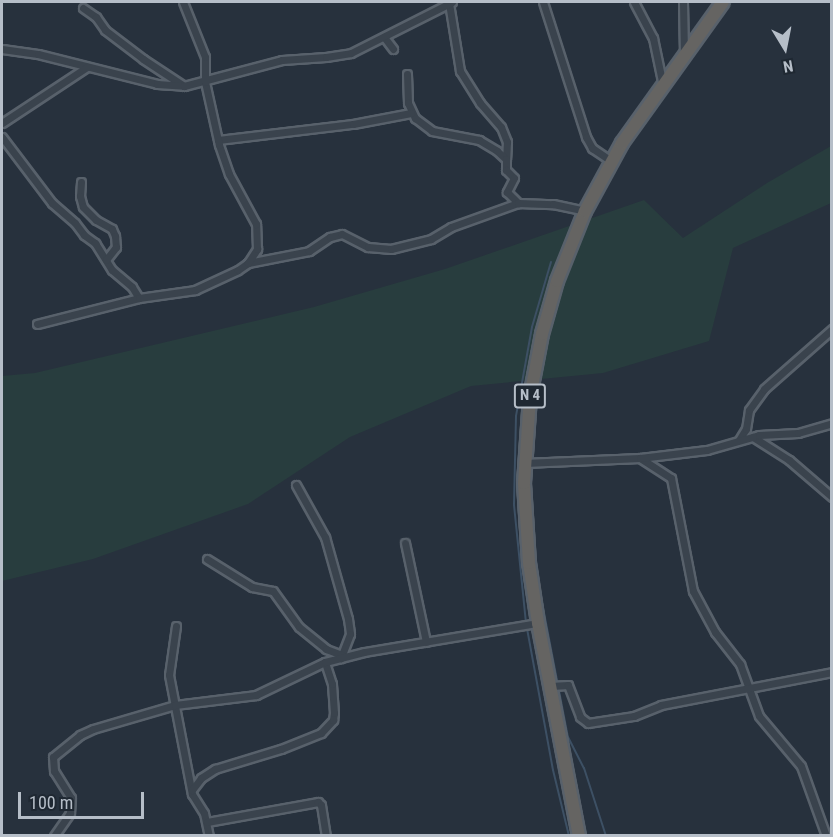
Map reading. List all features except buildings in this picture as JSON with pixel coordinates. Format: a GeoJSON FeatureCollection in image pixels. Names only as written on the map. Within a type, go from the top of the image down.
{"type":"FeatureCollection","features":[{"type":"Feature","properties":{"kind":"highway","name":"N 4"},"geometry":{"type":"LineString","coordinates":[[579,836],[538,623],[527,542],[524,464],[530,397],[542,334],[557,280],[585,211],[611,161],[723,2]]}},
{"type":"Feature","properties":{"kind":"street"},"geometry":{"type":"LineString","coordinates":[[183,2],[205,57],[205,82],[218,140],[229,174],[256,224],[259,242],[248,263]]}},
{"type":"Feature","properties":{"kind":"street"},"geometry":{"type":"LineString","coordinates":[[2,50],[22,51],[157,84],[184,86],[282,60],[339,56],[384,37],[451,2],[460,71],[480,103],[504,132],[507,172],[514,178],[507,192],[518,203]]}},
{"type":"Feature","properties":{"kind":"street"},"geometry":{"type":"LineString","coordinates":[[543,2],[586,137],[592,148],[611,161]]}},
{"type":"Feature","properties":{"kind":"street"},"geometry":{"type":"LineString","coordinates":[[634,2],[653,38],[663,86]]}},
{"type":"Feature","properties":{"kind":"street"},"geometry":{"type":"LineString","coordinates":[[684,2],[684,55]]}},
{"type":"Feature","properties":{"kind":"street"},"geometry":{"type":"LineString","coordinates":[[83,8],[96,17],[105,30],[184,86]]}},
{"type":"Feature","properties":{"kind":"street"},"geometry":{"type":"LineString","coordinates":[[384,37],[393,49]]}},
{"type":"Feature","properties":{"kind":"street"},"geometry":{"type":"LineString","coordinates":[[2,123],[87,67]]}},
{"type":"Feature","properties":{"kind":"street"},"geometry":{"type":"LineString","coordinates":[[406,74],[411,113],[432,131],[479,140],[506,159]]}},
{"type":"Feature","properties":{"kind":"street"},"geometry":{"type":"LineString","coordinates":[[218,140],[353,124],[411,113]]}},
{"type":"Feature","properties":{"kind":"street"},"geometry":{"type":"LineString","coordinates":[[2,136],[52,202],[79,226],[84,235],[95,243],[112,270],[132,287],[139,298]]}},
{"type":"Feature","properties":{"kind":"street"},"geometry":{"type":"LineString","coordinates":[[81,182],[80,196],[83,207],[96,220],[112,229],[115,236],[116,247],[106,260]]}},
{"type":"Feature","properties":{"kind":"street"},"geometry":{"type":"LineString","coordinates":[[37,324],[139,298],[195,290],[248,263],[299,254],[314,249],[330,237],[342,234],[368,247],[391,249],[434,238],[451,226],[518,203],[554,204],[585,211]]}},
{"type":"Feature","properties":{"kind":"street"},"geometry":{"type":"LineString","coordinates":[[739,440],[746,429],[749,410],[764,389],[831,329]]}},
{"type":"Feature","properties":{"kind":"street"},"geometry":{"type":"LineString","coordinates":[[524,464],[640,458],[707,450],[739,440],[798,433],[831,423]]}},
{"type":"Feature","properties":{"kind":"street"},"geometry":{"type":"LineString","coordinates":[[753,437],[789,460],[831,497]]}},
{"type":"Feature","properties":{"kind":"street"},"geometry":{"type":"LineString","coordinates":[[640,458],[671,478],[693,591],[715,632],[737,659],[748,690],[765,726],[801,766],[826,836]]}},
{"type":"Feature","properties":{"kind":"street"},"geometry":{"type":"LineString","coordinates":[[296,485],[325,537],[345,608],[350,634],[342,657]]}},
{"type":"Feature","properties":{"kind":"street"},"geometry":{"type":"LineString","coordinates":[[405,543],[426,642]]}},
{"type":"Feature","properties":{"kind":"street"},"geometry":{"type":"LineString","coordinates":[[207,559],[252,587],[273,591],[299,627],[326,649],[342,657]]}},
{"type":"Feature","properties":{"kind":"street"},"geometry":{"type":"LineString","coordinates":[[54,836],[70,813],[71,798],[52,766],[55,754],[80,735],[101,725],[175,705],[256,694],[342,657],[538,623]]}},
{"type":"Feature","properties":{"kind":"street"},"geometry":{"type":"LineString","coordinates":[[176,626],[169,675],[192,790],[207,822],[209,836]]}},
{"type":"Feature","properties":{"kind":"street"},"geometry":{"type":"LineString","coordinates":[[192,790],[201,778],[215,769],[281,749],[321,733],[333,720],[332,684],[326,662]]}},
{"type":"Feature","properties":{"kind":"street"},"geometry":{"type":"LineString","coordinates":[[551,686],[568,684],[580,717],[588,723],[634,716],[661,705],[748,690],[831,672]]}},
{"type":"Feature","properties":{"kind":"street"},"geometry":{"type":"LineString","coordinates":[[207,822],[318,802],[321,805],[326,836]]}},
{"type":"Feature","properties":{"kind":"street"},"geometry":{"type":"LineString","coordinates":[[572,836],[576,821]]}},
{"type":"Feature","properties":{"kind":"street"},"geometry":{"type":"LineString","coordinates":[[576,821],[585,836]]}},
{"type":"Feature","properties":{"kind":"green space"},"geometry":{"type":"Polygon","coordinates":[[[831,146],[831,203],[733,248],[709,341],[603,373],[471,386],[350,437],[248,504],[93,559],[2,581],[2,376],[35,373],[314,307],[445,269],[644,200],[683,238],[767,183],[831,146]]]}},
{"type":"Feature","properties":{"kind":"waterway"},"geometry":{"type":"LineString","coordinates":[[551,262],[532,327],[516,416],[514,505],[526,623],[553,770],[569,836]]}},
{"type":"Feature","properties":{"kind":"waterway"},"geometry":{"type":"LineString","coordinates":[[535,566],[568,737],[584,768],[606,836]]}}]}
